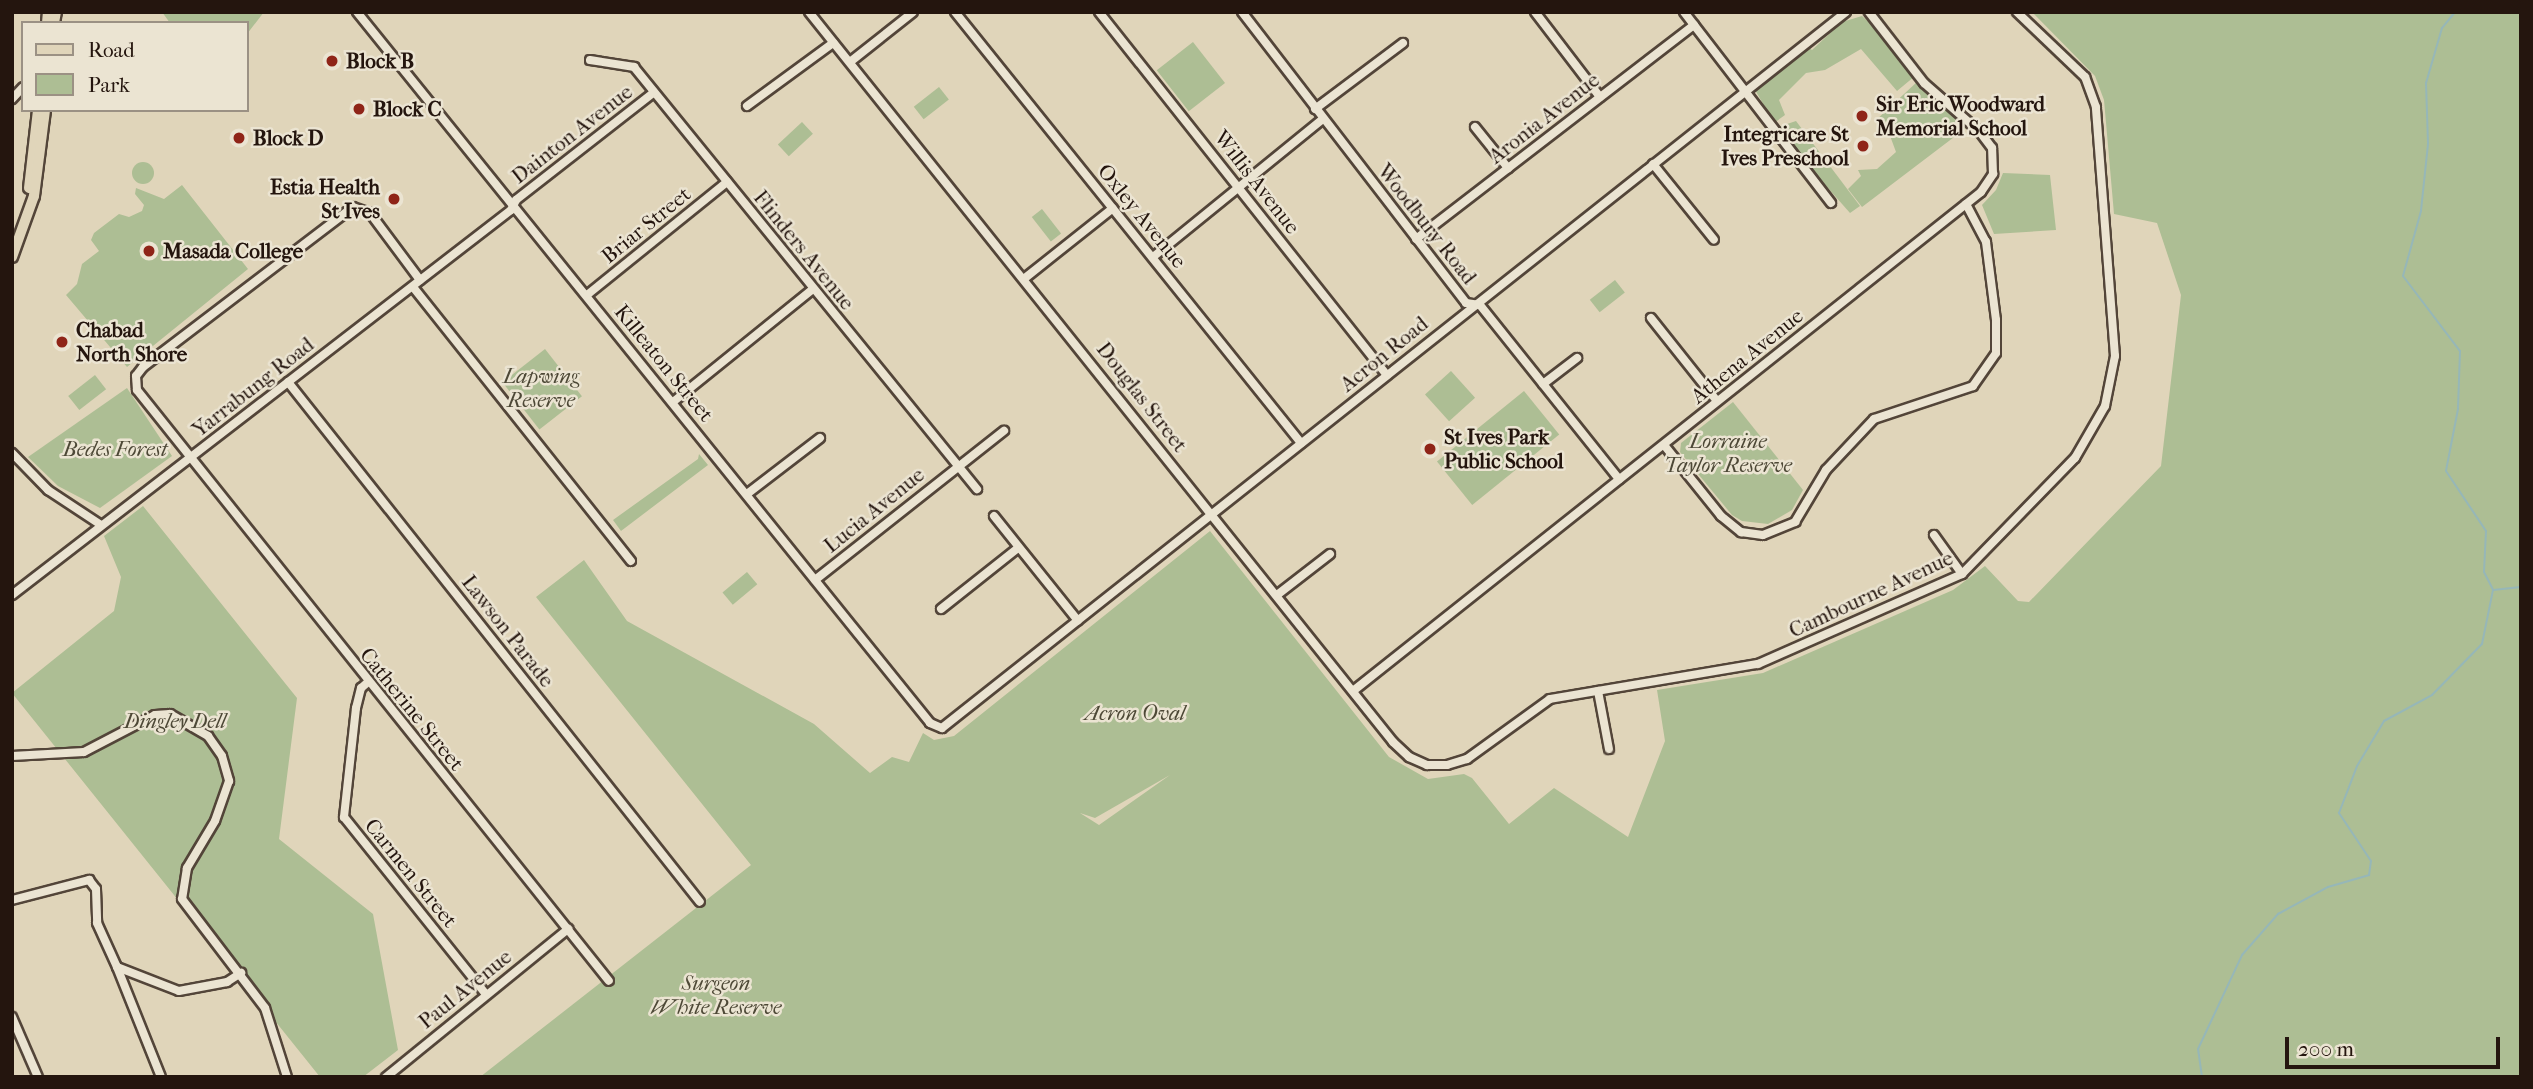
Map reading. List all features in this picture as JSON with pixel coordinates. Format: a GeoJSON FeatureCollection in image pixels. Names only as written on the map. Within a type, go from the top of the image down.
{"type":"FeatureCollection","features":[{"type":"Feature","properties":{"kind":"main road"},"geometry":{"type":"LineString","coordinates":[[12,244],[29,185],[37,112]]}},
{"type":"Feature","properties":{"kind":"main road"},"geometry":{"type":"LineString","coordinates":[[12,257],[34,196],[45,112]]}},
{"type":"Feature","properties":{"kind":"street","name":"Killeaton Street"},"geometry":{"type":"LineString","coordinates":[[357,12],[930,723],[946,727]]}},
{"type":"Feature","properties":{"kind":"street","name":"Douglas Street"},"geometry":{"type":"LineString","coordinates":[[809,12],[1025,278],[1353,691],[1409,757],[1427,765],[1447,765],[1467,758]]}},
{"type":"Feature","properties":{"kind":"street"},"geometry":{"type":"LineString","coordinates":[[850,62],[913,12]]}},
{"type":"Feature","properties":{"kind":"street","name":"Oxley Avenue"},"geometry":{"type":"LineString","coordinates":[[955,12],[1300,443]]}},
{"type":"Feature","properties":{"kind":"street","name":"Willis Avenue"},"geometry":{"type":"LineString","coordinates":[[1099,12],[1386,374]]}},
{"type":"Feature","properties":{"kind":"street","name":"Woodbury Road"},"geometry":{"type":"LineString","coordinates":[[1242,12],[1466,303],[1480,305],[1619,480]]}},
{"type":"Feature","properties":{"kind":"street"},"geometry":{"type":"LineString","coordinates":[[1535,12],[1600,97]]}},
{"type":"Feature","properties":{"kind":"street"},"geometry":{"type":"LineString","coordinates":[[1684,12],[1831,203]]}},
{"type":"Feature","properties":{"kind":"street","name":"Acron Road"},"geometry":{"type":"LineString","coordinates":[[946,727],[1474,304],[1846,12]]}},
{"type":"Feature","properties":{"kind":"street","name":"Athena Avenue"},"geometry":{"type":"LineString","coordinates":[[1353,691],[1966,204],[1993,174],[1992,148],[1980,132],[1924,83],[1869,12]]}},
{"type":"Feature","properties":{"kind":"street","name":"Cambourne Avenue"},"geometry":{"type":"LineString","coordinates":[[1467,758],[1532,708],[1550,699],[1758,664],[1962,574],[2075,458],[2105,406],[2115,356],[2096,107],[2085,77],[2017,12]]}},
{"type":"Feature","properties":{"kind":"street","name":"Aronia Avenue"},"geometry":{"type":"LineString","coordinates":[[1416,239],[1694,25]]}},
{"type":"Feature","properties":{"kind":"street"},"geometry":{"type":"LineString","coordinates":[[747,106],[833,43]]}},
{"type":"Feature","properties":{"kind":"street"},"geometry":{"type":"LineString","coordinates":[[1315,108],[1403,43]]}},
{"type":"Feature","properties":{"kind":"street","name":"Flinders Avenue"},"geometry":{"type":"LineString","coordinates":[[590,60],[634,67],[956,468],[977,489]]}},
{"type":"Feature","properties":{"kind":"street","name":"Dainton Avenue"},"geometry":{"type":"LineString","coordinates":[[513,205],[654,92]]}},
{"type":"Feature","properties":{"kind":"street"},"geometry":{"type":"LineString","coordinates":[[1153,257],[1323,119]]}},
{"type":"Feature","properties":{"kind":"street"},"geometry":{"type":"LineString","coordinates":[[1475,127],[1508,168]]}},
{"type":"Feature","properties":{"kind":"street"},"geometry":{"type":"LineString","coordinates":[[1653,164],[1714,240]]}},
{"type":"Feature","properties":{"kind":"street","name":"Briar Street"},"geometry":{"type":"LineString","coordinates":[[587,295],[727,182]]}},
{"type":"Feature","properties":{"kind":"street"},"geometry":{"type":"LineString","coordinates":[[1664,444],[1721,516],[1741,532],[1763,536],[1795,523],[1826,470],[1874,419],[1973,386],[1996,353],[1996,320],[1986,243],[1966,204]]}},
{"type":"Feature","properties":{"kind":"street","name":"Yarrabung Road"},"geometry":{"type":"LineString","coordinates":[[12,595],[513,205]]}},
{"type":"Feature","properties":{"kind":"street","name":"Catherine Street"},"geometry":{"type":"LineString","coordinates":[[420,280],[362,207],[353,207],[139,371],[137,390],[609,981]]}},
{"type":"Feature","properties":{"kind":"street"},"geometry":{"type":"LineString","coordinates":[[1025,278],[1113,208]]}},
{"type":"Feature","properties":{"kind":"street"},"geometry":{"type":"LineString","coordinates":[[412,286],[631,561]]}},
{"type":"Feature","properties":{"kind":"street"},"geometry":{"type":"LineString","coordinates":[[673,402],[813,289]]}},
{"type":"Feature","properties":{"kind":"street"},"geometry":{"type":"LineString","coordinates":[[1651,317],[1717,401]]}},
{"type":"Feature","properties":{"kind":"street"},"geometry":{"type":"LineString","coordinates":[[1543,384],[1577,358]]}},
{"type":"Feature","properties":{"kind":"street","name":"Lawson Parade"},"geometry":{"type":"LineString","coordinates":[[288,382],[700,902]]}},
{"type":"Feature","properties":{"kind":"street","name":"Lucia Avenue"},"geometry":{"type":"LineString","coordinates":[[815,580],[1004,431]]}},
{"type":"Feature","properties":{"kind":"street"},"geometry":{"type":"LineString","coordinates":[[747,494],[820,438]]}},
{"type":"Feature","properties":{"kind":"street"},"geometry":{"type":"LineString","coordinates":[[12,453],[48,490],[101,525]]}},
{"type":"Feature","properties":{"kind":"street"},"geometry":{"type":"LineString","coordinates":[[994,516],[1078,621]]}},
{"type":"Feature","properties":{"kind":"street"},"geometry":{"type":"LineString","coordinates":[[1934,535],[1962,574]]}},
{"type":"Feature","properties":{"kind":"street"},"geometry":{"type":"LineString","coordinates":[[941,609],[1018,548]]}},
{"type":"Feature","properties":{"kind":"street"},"geometry":{"type":"LineString","coordinates":[[1277,596],[1330,554]]}},
{"type":"Feature","properties":{"kind":"street","name":"Carmen Street"},"geometry":{"type":"LineString","coordinates":[[368,682],[360,688],[356,708],[344,817],[486,994]]}},
{"type":"Feature","properties":{"kind":"street"},"geometry":{"type":"LineString","coordinates":[[1598,691],[1609,749]]}},
{"type":"Feature","properties":{"kind":"street"},"geometry":{"type":"LineString","coordinates":[[12,756],[84,752],[155,715],[170,714],[208,736],[222,756],[227,793],[181,888],[189,910],[241,973],[265,1008],[287,1077]]}},
{"type":"Feature","properties":{"kind":"street"},"geometry":{"type":"LineString","coordinates":[[12,900],[89,880],[96,889],[97,923],[161,1077]]}},
{"type":"Feature","properties":{"kind":"street","name":"Paul Avenue"},"geometry":{"type":"LineString","coordinates":[[386,1077],[568,929]]}},
{"type":"Feature","properties":{"kind":"street"},"geometry":{"type":"LineString","coordinates":[[117,967],[179,992],[227,982],[241,973]]}},
{"type":"Feature","properties":{"kind":"street"},"geometry":{"type":"LineString","coordinates":[[12,1017],[38,1077]]}},
{"type":"Feature","properties":{"kind":"green space"},"geometry":{"type":"Polygon","coordinates":[[[162,12],[264,12],[248,33],[248,21],[169,21],[162,12]]]}},
{"type":"Feature","properties":{"kind":"green space"},"geometry":{"type":"Polygon","coordinates":[[[2032,12],[2521,12],[2521,1077],[480,1077],[751,865],[536,597],[584,560],[627,621],[814,724],[870,773],[892,757],[909,762],[923,733],[934,740],[954,736],[1210,531],[1389,757],[1428,779],[1464,774],[1472,778],[1509,824],[1554,788],[1628,837],[1665,741],[1657,690],[1763,673],[1953,590],[1985,566],[2018,601],[2029,602],[2161,466],[2181,295],[2157,223],[2114,214],[2104,100],[2095,76],[2032,12]],[[1170,775],[1095,818],[1080,813],[1099,825],[1170,775]]]}},
{"type":"Feature","properties":{"kind":"green space"},"geometry":{"type":"Polygon","coordinates":[[[1862,16],[1885,37],[1915,76],[1897,91],[1861,49],[1825,70],[1806,73],[1779,100],[1785,115],[1774,123],[1754,88],[1808,47],[1812,50],[1842,22],[1862,16]]]}},
{"type":"Feature","properties":{"kind":"green space"},"geometry":{"type":"Polygon","coordinates":[[[1193,42],[1225,83],[1189,111],[1157,70],[1193,42]]]}},
{"type":"Feature","properties":{"kind":"green space"},"geometry":{"type":"Polygon","coordinates":[[[1918,81],[1966,128],[1862,207],[1848,189],[1861,176],[1858,170],[1877,169],[1896,152],[1889,133],[1875,121],[1918,81]]]}},
{"type":"Feature","properties":{"kind":"green space"},"geometry":{"type":"Polygon","coordinates":[[[939,87],[949,100],[924,119],[914,107],[939,87]]]}},
{"type":"Feature","properties":{"kind":"green space"},"geometry":{"type":"Polygon","coordinates":[[[1796,121],[1860,206],[1850,213],[1775,128],[1796,121]]]}},
{"type":"Feature","properties":{"kind":"green space"},"geometry":{"type":"Polygon","coordinates":[[[802,122],[813,134],[789,156],[778,145],[802,122]]]}},
{"type":"Feature","properties":{"kind":"green space"},"geometry":{"type":"Polygon","coordinates":[[[143,162],[151,165],[154,173],[151,181],[143,184],[135,181],[132,173],[135,165],[143,162]]]}},
{"type":"Feature","properties":{"kind":"green space"},"geometry":{"type":"Polygon","coordinates":[[[2003,173],[2050,175],[2056,230],[1994,234],[1982,205],[1996,190],[2003,173]]]}},
{"type":"Feature","properties":{"kind":"green space"},"geometry":{"type":"Polygon","coordinates":[[[182,185],[248,269],[127,367],[66,295],[77,284],[82,264],[99,251],[91,240],[94,233],[119,214],[129,217],[142,211],[144,205],[135,194],[136,188],[164,199],[182,185]]]}},
{"type":"Feature","properties":{"kind":"green space"},"geometry":{"type":"Polygon","coordinates":[[[1042,209],[1061,233],[1051,241],[1032,217],[1042,209]]]}},
{"type":"Feature","properties":{"kind":"green space"},"geometry":{"type":"Polygon","coordinates":[[[1615,280],[1625,293],[1600,312],[1590,300],[1615,280]]]}},
{"type":"Feature","properties":{"kind":"green space","name":"Lapwing Reserve"},"geometry":{"type":"Polygon","coordinates":[[[545,349],[582,396],[539,430],[502,382],[545,349]]]}},
{"type":"Feature","properties":{"kind":"green space"},"geometry":{"type":"Polygon","coordinates":[[[1451,371],[1475,398],[1449,421],[1425,394],[1451,371]]]}},
{"type":"Feature","properties":{"kind":"green space"},"geometry":{"type":"Polygon","coordinates":[[[95,375],[106,389],[79,410],[68,396],[95,375]]]}},
{"type":"Feature","properties":{"kind":"green space","name":"Bedes Forest"},"geometry":{"type":"Polygon","coordinates":[[[127,388],[172,456],[100,508],[58,486],[28,457],[127,388]]]}},
{"type":"Feature","properties":{"kind":"green space"},"geometry":{"type":"Polygon","coordinates":[[[1524,391],[1559,435],[1472,505],[1437,461],[1524,391]]]}},
{"type":"Feature","properties":{"kind":"green space","name":"Lorraine Taylor Reserve"},"geometry":{"type":"Polygon","coordinates":[[[1733,402],[1803,490],[1792,510],[1768,524],[1742,521],[1732,515],[1680,452],[1681,443],[1733,402]]]}},
{"type":"Feature","properties":{"kind":"green space"},"geometry":{"type":"Polygon","coordinates":[[[699,454],[708,465],[621,531],[613,520],[698,459],[699,454]]]}},
{"type":"Feature","properties":{"kind":"green space","name":"Dingley Dell"},"geometry":{"type":"Polygon","coordinates":[[[143,506],[297,698],[279,839],[373,914],[398,1050],[363,1077],[320,1077],[12,693],[114,611],[121,577],[104,536],[143,506]]]}},
{"type":"Feature","properties":{"kind":"green space"},"geometry":{"type":"Polygon","coordinates":[[[747,572],[757,584],[733,605],[722,593],[747,572]]]}},
{"type":"Feature","properties":{"kind":"waterway"},"geometry":{"type":"LineString","coordinates":[[2455,12],[2442,28],[2426,83],[2428,144],[2421,211],[2403,276],[2460,351],[2458,409],[2446,471],[2486,531],[2484,572],[2493,590]]}},
{"type":"Feature","properties":{"kind":"waterway"},"geometry":{"type":"LineString","coordinates":[[2202,1077],[2198,1049],[2242,955],[2278,914],[2328,887],[2369,875],[2371,861],[2339,813],[2357,766],[2384,721],[2432,695],[2482,644],[2493,590],[2521,587]]}},
{"type":"Feature","properties":{"kind":"place","name":"Block B"},"geometry":{"type":"Point","coordinates":[332,61]}},
{"type":"Feature","properties":{"kind":"place","name":"Block C"},"geometry":{"type":"Point","coordinates":[359,109]}},
{"type":"Feature","properties":{"kind":"place","name":"Sir Eric Woodward Memorial School"},"geometry":{"type":"Point","coordinates":[1862,116]}},
{"type":"Feature","properties":{"kind":"place","name":"Block D"},"geometry":{"type":"Point","coordinates":[239,138]}},
{"type":"Feature","properties":{"kind":"place","name":"Integricare St Ives Preschool"},"geometry":{"type":"Point","coordinates":[1863,146]}},
{"type":"Feature","properties":{"kind":"place","name":"Estia Health St Ives"},"geometry":{"type":"Point","coordinates":[394,199]}},
{"type":"Feature","properties":{"kind":"place","name":"Masada College"},"geometry":{"type":"Point","coordinates":[149,251]}},
{"type":"Feature","properties":{"kind":"place","name":"Chabad North Shore"},"geometry":{"type":"Point","coordinates":[62,342]}},
{"type":"Feature","properties":{"kind":"place","name":"St Ives Park Public School"},"geometry":{"type":"Point","coordinates":[1430,449]}},
{"type":"Feature","properties":{"kind":"park label","name":"Acron Oval"},"geometry":{"type":"Point","coordinates":[1135,713]}},
{"type":"Feature","properties":{"kind":"park label","name":"Surgeon White Reserve"},"geometry":{"type":"Point","coordinates":[716,995]}}]}
